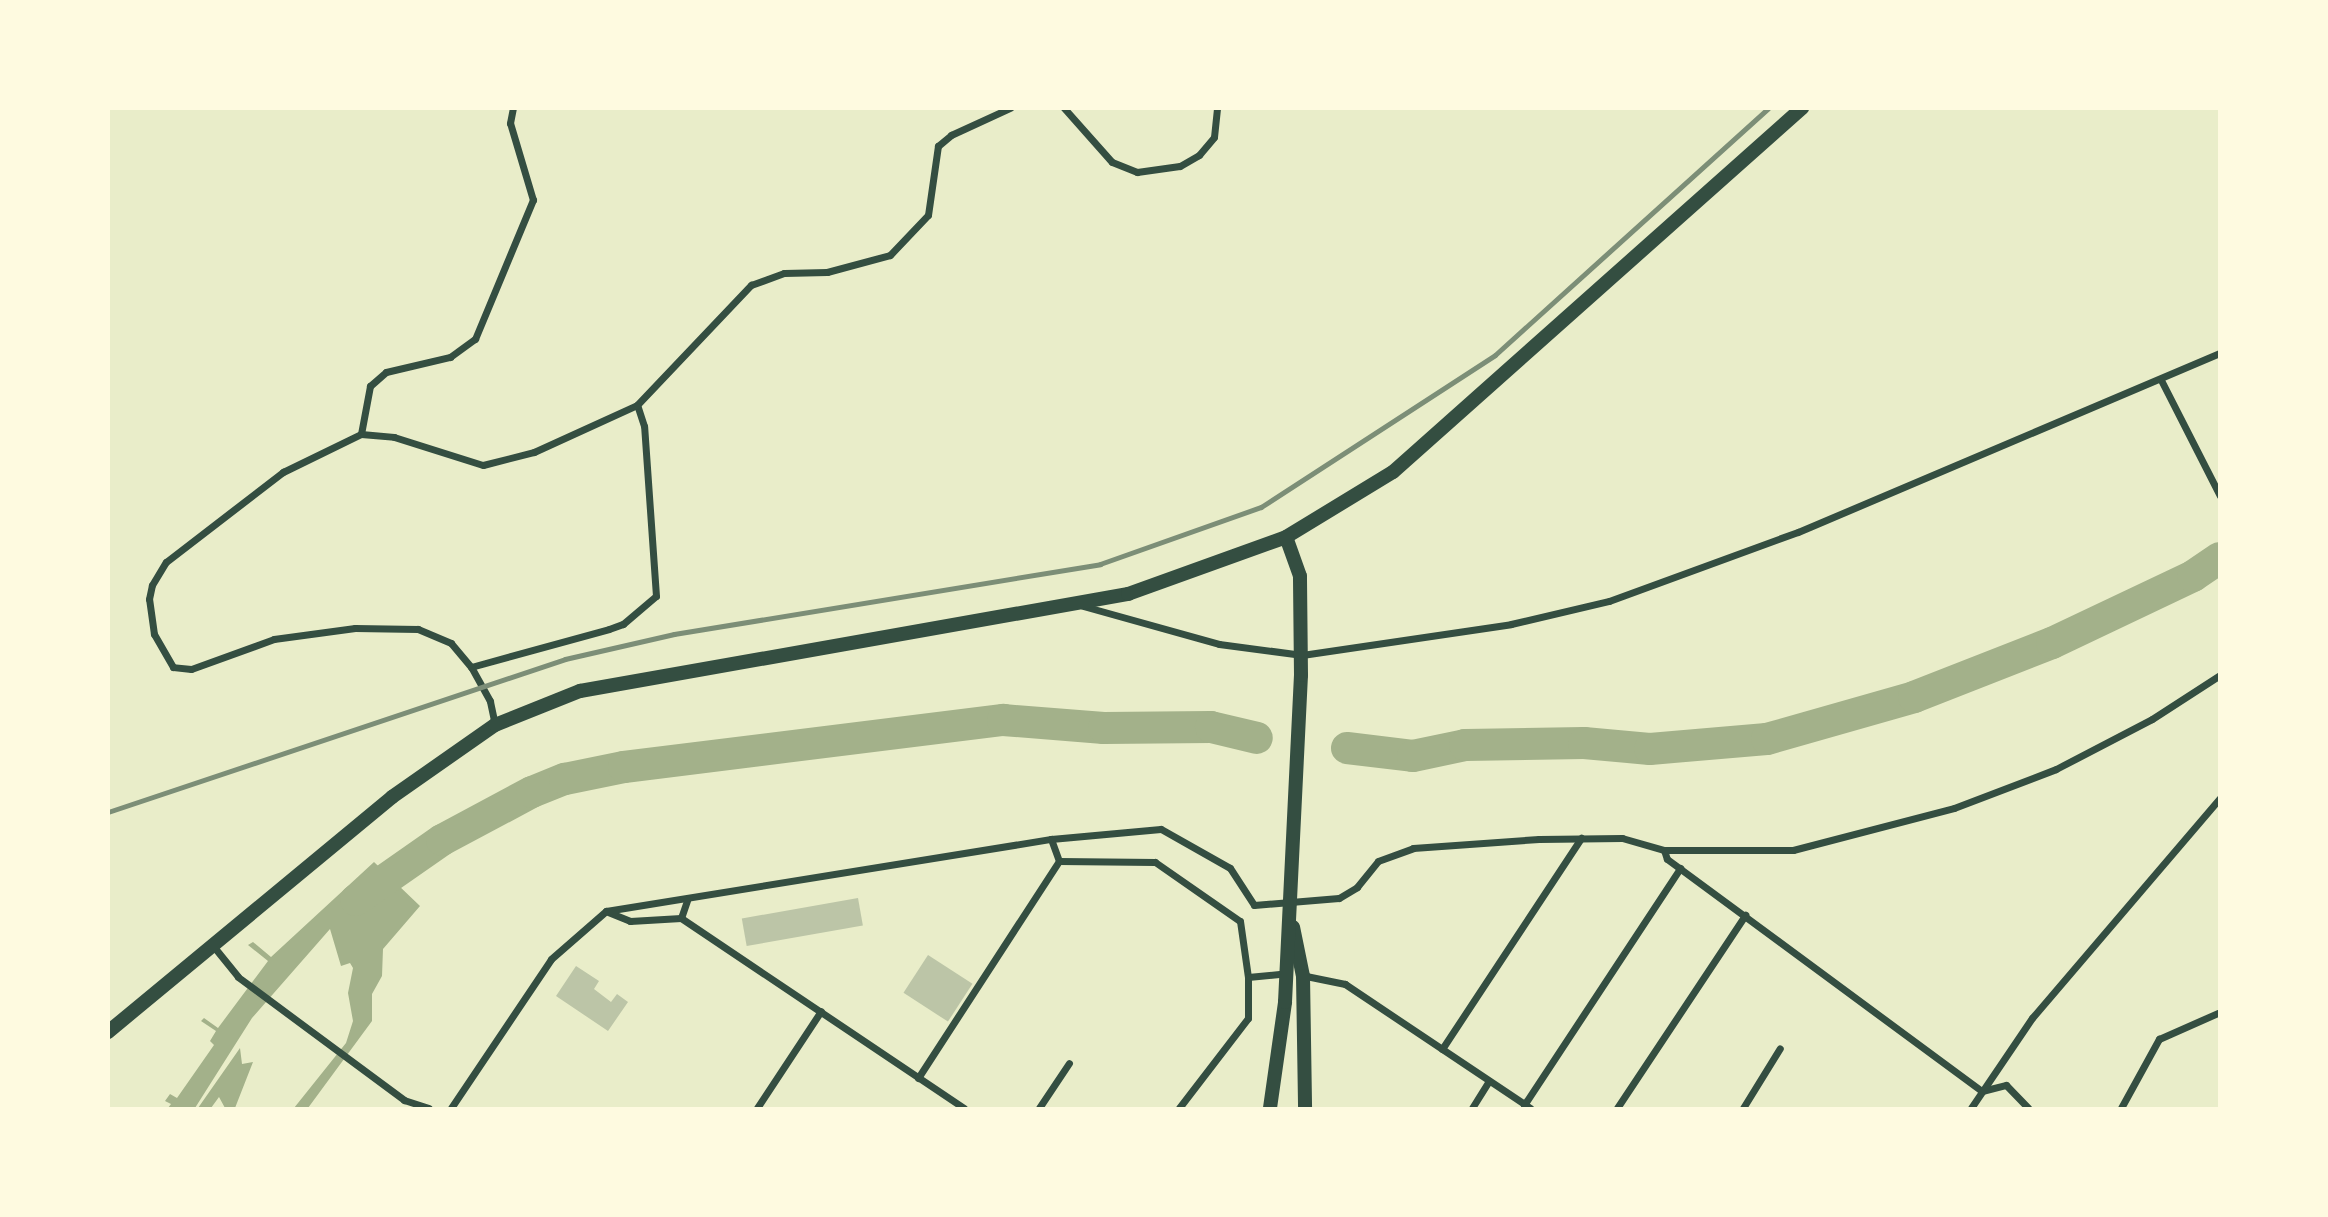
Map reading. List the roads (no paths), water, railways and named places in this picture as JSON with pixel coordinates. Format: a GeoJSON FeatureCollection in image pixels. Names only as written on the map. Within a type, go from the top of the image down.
{"type":"FeatureCollection","features":[{"type":"Feature","properties":{"kind":"highway"},"geometry":{"type":"LineString","coordinates":[[108,1032],[393,797],[495,725],[580,691],[1070,602],[1128,594],[1286,537],[1392,472],[1802,108]]}},
{"type":"Feature","properties":{"kind":"highway"},"geometry":{"type":"LineString","coordinates":[[1270,1108],[1291,883],[1302,655],[1300,576],[1286,537]]}},
{"type":"Feature","properties":{"kind":"highway"},"geometry":{"type":"LineString","coordinates":[[1289,905],[1303,976],[1305,1108]]}},
{"type":"Feature","properties":{"kind":"street"},"geometry":{"type":"LineString","coordinates":[[361,434],[370,386],[386,372],[450,357],[475,340],[533,200],[510,123],[513,108]]}},
{"type":"Feature","properties":{"kind":"street"},"geometry":{"type":"LineString","coordinates":[[495,725],[490,701],[471,667],[451,643],[418,629],[355,628],[274,639],[191,668],[173,667],[161,652],[149,599],[166,562],[283,472],[361,434],[394,437],[483,465],[534,452],[637,405],[751,285],[784,273],[827,272],[890,255],[928,215],[938,146],[951,135],[1010,108]]}},
{"type":"Feature","properties":{"kind":"street"},"geometry":{"type":"LineString","coordinates":[[1064,108],[1112,162],[1137,172],[1180,166],[1199,155],[1214,136],[1217,108]]}},
{"type":"Feature","properties":{"kind":"street"},"geometry":{"type":"LineString","coordinates":[[1070,602],[1219,644],[1302,655],[1511,624],[1609,601],[1798,532],[2220,353]]}},
{"type":"Feature","properties":{"kind":"street"},"geometry":{"type":"LineString","coordinates":[[2161,380],[2220,496]]}},
{"type":"Feature","properties":{"kind":"street"},"geometry":{"type":"LineString","coordinates":[[471,667],[610,629],[656,596],[644,426],[637,405]]}},
{"type":"Feature","properties":{"kind":"street"},"geometry":{"type":"LineString","coordinates":[[451,1108],[551,959],[606,911],[1051,839],[1161,830],[1230,868],[1254,905],[1289,905],[1339,898],[1357,887],[1378,861],[1413,848],[1622,838],[1664,850],[1717,853],[1793,850],[1954,808],[2056,769],[2152,719],[2220,675]]}},
{"type":"Feature","properties":{"kind":"street"},"geometry":{"type":"LineString","coordinates":[[1971,1108],[2032,1018],[2220,798]]}},
{"type":"Feature","properties":{"kind":"street"},"geometry":{"type":"LineString","coordinates":[[1442,1049],[1581,838]]}},
{"type":"Feature","properties":{"kind":"street"},"geometry":{"type":"LineString","coordinates":[[1051,839],[1059,860]]}},
{"type":"Feature","properties":{"kind":"street"},"geometry":{"type":"LineString","coordinates":[[1664,850],[1680,868],[1982,1091]]}},
{"type":"Feature","properties":{"kind":"street"},"geometry":{"type":"LineString","coordinates":[[1059,860],[1155,862],[1240,921],[1248,977],[1248,1018],[1180,1108]]}},
{"type":"Feature","properties":{"kind":"street"},"geometry":{"type":"LineString","coordinates":[[918,1078],[1059,860]]}},
{"type":"Feature","properties":{"kind":"street"},"geometry":{"type":"LineString","coordinates":[[1248,977],[1284,972],[1345,984],[1527,1107],[1680,868]]}},
{"type":"Feature","properties":{"kind":"street"},"geometry":{"type":"LineString","coordinates":[[681,918],[688,898]]}},
{"type":"Feature","properties":{"kind":"street"},"geometry":{"type":"LineString","coordinates":[[606,911],[630,921],[681,918],[964,1108]]}},
{"type":"Feature","properties":{"kind":"street"},"geometry":{"type":"LineString","coordinates":[[1617,1108],[1745,915]]}},
{"type":"Feature","properties":{"kind":"street"},"geometry":{"type":"LineString","coordinates":[[214,947],[238,977],[350,1061],[404,1100],[429,1108]]}},
{"type":"Feature","properties":{"kind":"street"},"geometry":{"type":"LineString","coordinates":[[757,1108],[821,1011]]}},
{"type":"Feature","properties":{"kind":"street"},"geometry":{"type":"LineString","coordinates":[[2121,1108],[2159,1039],[2220,1012]]}},
{"type":"Feature","properties":{"kind":"street"},"geometry":{"type":"LineString","coordinates":[[1743,1108],[1780,1048]]}},
{"type":"Feature","properties":{"kind":"street"},"geometry":{"type":"LineString","coordinates":[[1039,1108],[1069,1063]]}},
{"type":"Feature","properties":{"kind":"street"},"geometry":{"type":"LineString","coordinates":[[1472,1108],[1489,1081]]}},
{"type":"Feature","properties":{"kind":"street"},"geometry":{"type":"LineString","coordinates":[[1982,1091],[2006,1085],[2028,1108]]}},
{"type":"Feature","properties":{"kind":"waterway"},"geometry":{"type":"LineString","coordinates":[[1347,748],[1413,756],[1465,745],[1584,743],[1650,749],[1767,739],[1914,697],[2052,643],[2193,576],[2220,558]]}},
{"type":"Feature","properties":{"kind":"waterway"},"geometry":{"type":"LineString","coordinates":[[356,900],[442,840],[532,792],[565,779],[624,767],[1003,720],[1104,728],[1211,727],[1257,738]]}},
{"type":"Feature","properties":{"kind":"railway"},"geometry":{"type":"LineString","coordinates":[[108,812],[565,659],[674,634],[1100,564],[1261,507],[1495,355],[1768,108]]}}]}
